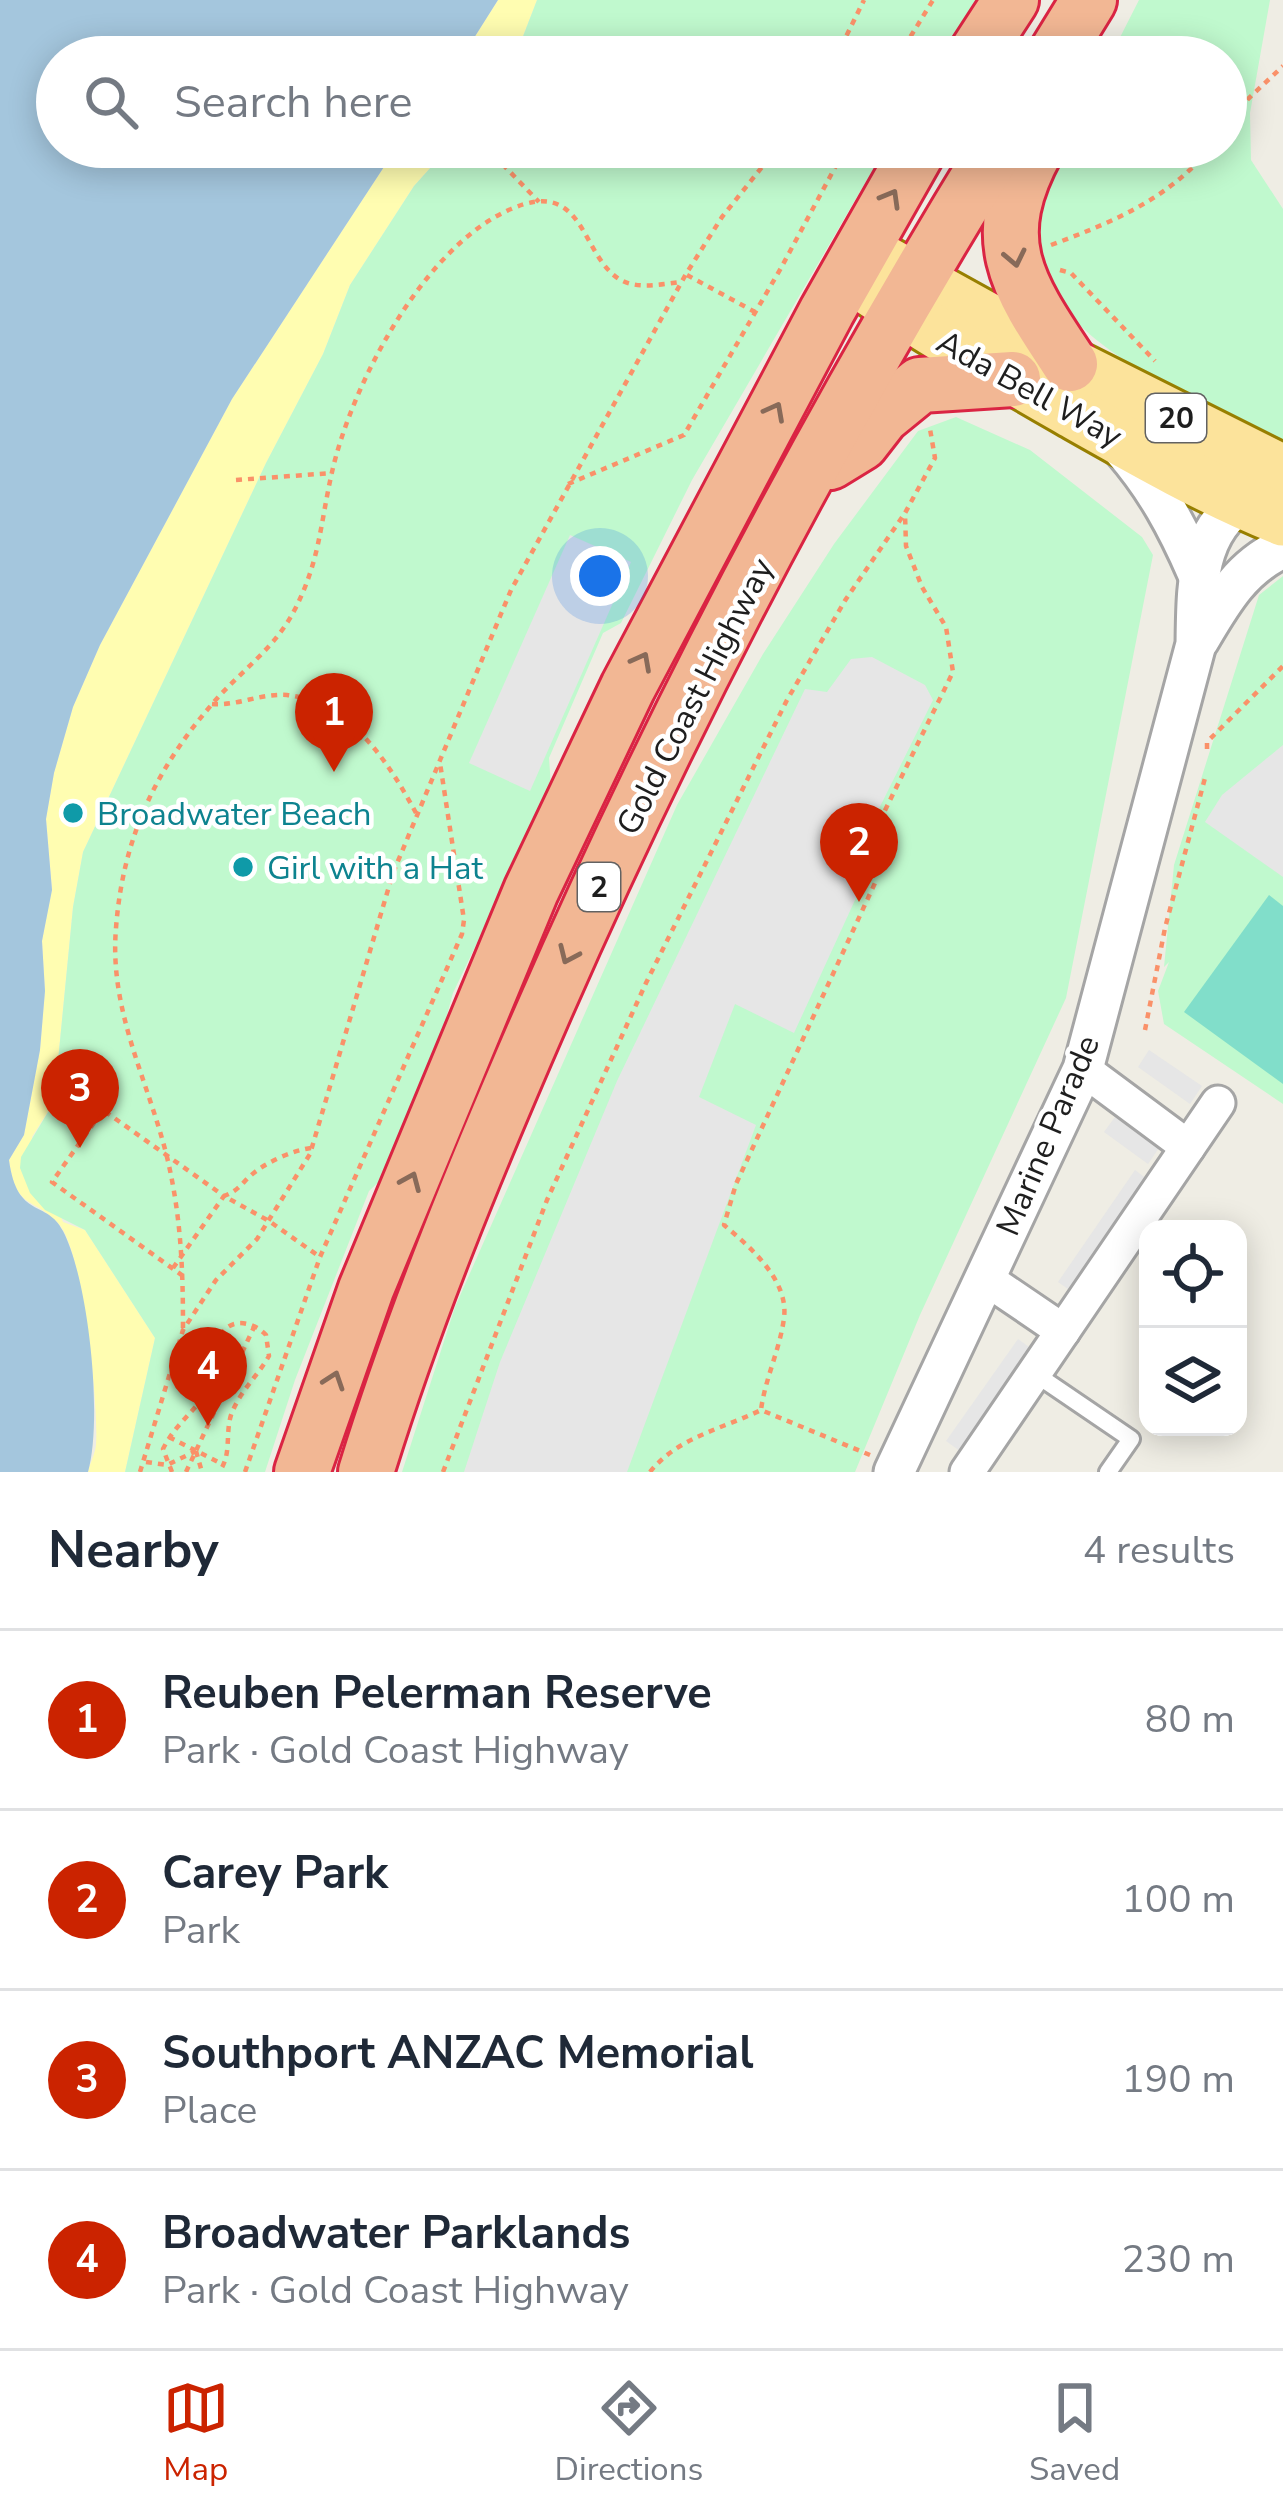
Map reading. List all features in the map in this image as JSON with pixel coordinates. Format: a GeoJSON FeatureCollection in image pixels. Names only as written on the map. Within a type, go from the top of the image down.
{"type":"FeatureCollection","features":[{"type":"Feature","properties":{"kind":"highway"},"geometry":{"type":"LineString","coordinates":[[988,36],[1011,0]]}},
{"type":"Feature","properties":{"kind":"highway"},"geometry":{"type":"LineString","coordinates":[[1067,36],[1089,0]]}},
{"type":"Feature","properties":{"kind":"highway","name":"Gold Coast Highway"},"geometry":{"type":"LineString","coordinates":[[302,1472],[366,1288],[531,891],[628,687],[908,168]]}},
{"type":"Feature","properties":{"kind":"highway","name":"Gold Coast Highway"},"geometry":{"type":"LineString","coordinates":[[366,1472],[420,1312],[590,905],[680,716],[808,475],[907,295],[984,168]]}},
{"type":"Feature","properties":{"kind":"highway"},"geometry":{"type":"LineString","coordinates":[[1025,168],[1017,183],[1010,230],[1026,258],[1031,306],[1070,364]]}},
{"type":"Feature","properties":{"kind":"highway"},"geometry":{"type":"LineString","coordinates":[[808,475],[861,443],[882,416],[920,385],[1013,379]]}},
{"type":"Feature","properties":{"kind":"main road","name":"Ada Bell Way"},"geometry":{"type":"LineString","coordinates":[[855,262],[907,295],[1013,379],[1108,432],[1272,493]]}},
{"type":"Feature","properties":{"kind":"main road","name":"Ada Bell Way"},"geometry":{"type":"LineString","coordinates":[[907,295],[1070,364],[1272,493]]}},
{"type":"Feature","properties":{"kind":"street"},"geometry":{"type":"LineString","coordinates":[[1108,432],[1149,478],[1197,572]]}},
{"type":"Feature","properties":{"kind":"street","name":"Marine Parade"},"geometry":{"type":"LineString","coordinates":[[896,1469],[1083,1069],[1196,644],[1197,572],[1212,536],[1272,493]]}},
{"type":"Feature","properties":{"kind":"street","name":"Marine Parade"},"geometry":{"type":"LineString","coordinates":[[1196,644],[1228,590],[1260,558],[1283,548]]}},
{"type":"Feature","properties":{"kind":"street"},"geometry":{"type":"LineString","coordinates":[[1083,1069],[1188,1148]]}},
{"type":"Feature","properties":{"kind":"street"},"geometry":{"type":"LineString","coordinates":[[967,1472],[1218,1103]]}},
{"type":"Feature","properties":{"kind":"street"},"geometry":{"type":"LineString","coordinates":[[985,1278],[1063,1331]]}},
{"type":"Feature","properties":{"kind":"lane"},"geometry":{"type":"LineString","coordinates":[[1034,1373],[1131,1439],[1108,1472]]}},
{"type":"Feature","properties":{"kind":"path"},"geometry":{"type":"LineString","coordinates":[[846,36],[864,0]]}},
{"type":"Feature","properties":{"kind":"path"},"geometry":{"type":"LineString","coordinates":[[911,36],[932,0]]}},
{"type":"Feature","properties":{"kind":"path"},"geometry":{"type":"LineString","coordinates":[[1247,100],[1283,66]]}},
{"type":"Feature","properties":{"kind":"path"},"geometry":{"type":"LineString","coordinates":[[506,168],[539,202]]}},
{"type":"Feature","properties":{"kind":"path"},"geometry":{"type":"LineString","coordinates":[[140,1472],[183,1330],[216,1280],[257,1239],[311,1148],[393,873],[512,590],[681,282],[722,217],[761,168]]}},
{"type":"Feature","properties":{"kind":"path"},"geometry":{"type":"LineString","coordinates":[[567,485],[684,435],[834,168]]}},
{"type":"Feature","properties":{"kind":"path"},"geometry":{"type":"LineString","coordinates":[[1026,258],[1155,199],[1188,168]]}},
{"type":"Feature","properties":{"kind":"path"},"geometry":{"type":"LineString","coordinates":[[183,1330],[184,1252],[166,1155],[124,1030],[115,967],[116,927],[130,844],[158,776],[178,744],[291,616],[316,565],[332,473],[371,368],[394,325],[467,235],[512,208],[539,202],[573,214],[618,278],[644,286],[681,282]]}},
{"type":"Feature","properties":{"kind":"path"},"geometry":{"type":"LineString","coordinates":[[1026,258],[1071,273],[1166,370]]}},
{"type":"Feature","properties":{"kind":"path"},"geometry":{"type":"LineString","coordinates":[[686,274],[755,312]]}},
{"type":"Feature","properties":{"kind":"path"},"geometry":{"type":"LineString","coordinates":[[443,1472],[547,1200],[646,983],[787,700],[846,599],[905,513],[934,458],[920,385]]}},
{"type":"Feature","properties":{"kind":"path"},"geometry":{"type":"LineString","coordinates":[[236,480],[332,473]]}},
{"type":"Feature","properties":{"kind":"path"},"geometry":{"type":"LineString","coordinates":[[761,1410],[785,1314],[776,1282],[752,1250],[724,1226],[736,1184],[875,883],[867,847],[953,672],[946,628],[906,547],[905,513]]}},
{"type":"Feature","properties":{"kind":"path"},"geometry":{"type":"LineString","coordinates":[[1207,749],[1207,742],[1283,666]]}},
{"type":"Feature","properties":{"kind":"path"},"geometry":{"type":"LineString","coordinates":[[212,704],[230,706],[262,696],[286,695],[317,702],[372,744],[417,815]]}},
{"type":"Feature","properties":{"kind":"path"},"geometry":{"type":"LineString","coordinates":[[244,1472],[320,1257],[462,934],[464,920],[440,758]]}},
{"type":"Feature","properties":{"kind":"path"},"geometry":{"type":"LineString","coordinates":[[1144,1030],[1205,778]]}},
{"type":"Feature","properties":{"kind":"path"},"geometry":{"type":"LineString","coordinates":[[183,1276],[52,1182],[103,1110],[320,1257]]}},
{"type":"Feature","properties":{"kind":"path"},"geometry":{"type":"LineString","coordinates":[[173,1268],[224,1196],[241,1190],[254,1172],[311,1148]]}},
{"type":"Feature","properties":{"kind":"path"},"geometry":{"type":"LineString","coordinates":[[169,1469],[164,1449],[210,1387],[224,1333],[233,1324],[255,1325],[266,1335],[268,1356],[232,1412],[219,1472]]}},
{"type":"Feature","properties":{"kind":"path"},"geometry":{"type":"LineString","coordinates":[[185,1472],[255,1325]]}},
{"type":"Feature","properties":{"kind":"path"},"geometry":{"type":"LineString","coordinates":[[650,1472],[660,1460],[706,1431],[761,1410],[896,1469]]}},
{"type":"Feature","properties":{"kind":"path"},"geometry":{"type":"LineString","coordinates":[[169,1437],[224,1465]]}},
{"type":"Feature","properties":{"kind":"path"},"geometry":{"type":"LineString","coordinates":[[169,1469],[196,1451]]}},
{"type":"Feature","properties":{"kind":"path"},"geometry":{"type":"LineString","coordinates":[[196,1451],[202,1472]]}},
{"type":"Feature","properties":{"kind":"path"},"geometry":{"type":"LineString","coordinates":[[143,1461],[169,1469]]}},
{"type":"Feature","properties":{"kind":"sand"},"geometry":{"type":"Polygon","coordinates":[[[498,0],[537,0],[523,36],[475,36],[498,0]]]}},
{"type":"Feature","properties":{"kind":"sand","name":"Broadwater Beach"},"geometry":{"type":"Polygon","coordinates":[[[383,168],[430,168],[350,285],[323,354],[266,463],[83,852],[54,1102],[32,1137],[63,1222],[85,1230],[155,1338],[125,1472],[88,1472],[96,1445],[95,1398],[75,1263],[58,1223],[21,1195],[9,1160],[24,1135],[40,1050],[45,991],[42,941],[52,889],[46,819],[73,707],[100,645],[232,399],[383,168]]]}},
{"type":"Feature","properties":{"kind":"green space"},"geometry":{"type":"Polygon","coordinates":[[[537,0],[976,0],[953,36],[523,36],[537,0]]]}},
{"type":"Feature","properties":{"kind":"green space"},"geometry":{"type":"Polygon","coordinates":[[[1139,0],[1270,0],[1250,113],[1251,160],[1283,209],[1283,449],[1221,418],[1095,339],[1058,301],[1035,253],[1039,216],[1054,168],[1247,168],[1247,36],[1121,36],[1139,0]]]}},
{"type":"Feature","properties":{"kind":"green space"},"geometry":{"type":"Polygon","coordinates":[[[430,168],[874,168],[692,480],[621,623],[603,633],[549,758],[551,786],[510,887],[486,924],[453,993],[438,1048],[385,1176],[369,1191],[295,1380],[265,1472],[125,1472],[155,1338],[85,1230],[45,1210],[30,1193],[20,1168],[21,1157],[54,1102],[83,852],[266,463],[323,354],[350,285],[430,168]]]}},
{"type":"Feature","properties":{"kind":"green space"},"geometry":{"type":"Polygon","coordinates":[[[956,417],[1030,450],[1142,537],[1153,555],[1066,998],[920,1315],[855,1472],[402,1472],[455,1307],[677,805],[763,654],[834,544],[918,431],[956,417]]]}},
{"type":"Feature","properties":{"kind":"green space"},"geometry":{"type":"Polygon","coordinates":[[[1283,576],[1283,1104],[1164,1024],[1158,991],[1169,962],[1164,967],[1174,865],[1259,595],[1283,576]]]}},
{"type":"Feature","properties":{"kind":"shaded area"},"geometry":{"type":"Polygon","coordinates":[[[0,0],[498,0],[475,36],[36,36],[36,168],[383,168],[232,399],[100,645],[73,707],[46,819],[52,890],[42,941],[45,991],[40,1050],[24,1135],[9,1160],[19,1192],[56,1221],[72,1254],[91,1350],[92,1448],[88,1472],[0,1472],[0,0]]]}},
{"type":"Feature","properties":{"kind":"shaded area"},"geometry":{"type":"Polygon","coordinates":[[[570,535],[631,562],[530,791],[469,763],[570,535]]]}},
{"type":"Feature","properties":{"kind":"shaded area"},"geometry":{"type":"Polygon","coordinates":[[[872,657],[925,685],[933,700],[845,877],[861,887],[794,1033],[735,1004],[699,1097],[756,1125],[627,1472],[464,1472],[500,1362],[617,1081],[805,689],[827,692],[851,659],[872,657]]]}},
{"type":"Feature","properties":{"kind":"shaded area"},"geometry":{"type":"Polygon","coordinates":[[[1283,745],[1283,877],[1205,822],[1222,795],[1283,745]]]}},
{"type":"Feature","properties":{"kind":"shaded area"},"geometry":{"type":"Polygon","coordinates":[[[1269,895],[1283,906],[1283,1084],[1184,1012],[1269,895]]]}},
{"type":"Feature","properties":{"kind":"shaded area"},"geometry":{"type":"Polygon","coordinates":[[[1149,1050],[1202,1086],[1190,1104],[1138,1067],[1149,1050]]]}},
{"type":"Feature","properties":{"kind":"shaded area"},"geometry":{"type":"Polygon","coordinates":[[[1115,1117],[1159,1148],[1148,1164],[1104,1132],[1115,1117]]]}},
{"type":"Feature","properties":{"kind":"shaded area"},"geometry":{"type":"Polygon","coordinates":[[[1135,1170],[1152,1183],[1075,1294],[1058,1282],[1135,1170]]]}},
{"type":"Feature","properties":{"kind":"shaded area"},"geometry":{"type":"Polygon","coordinates":[[[1018,1339],[1036,1352],[964,1454],[946,1441],[1018,1339]]]}},
{"type":"Feature","properties":{"kind":"place","name":"Reuben Pelerman Reserve"},"geometry":{"type":"Point","coordinates":[334,772]}},
{"type":"Feature","properties":{"kind":"place","name":"Broadwater Beach"},"geometry":{"type":"Point","coordinates":[73,813]}},
{"type":"Feature","properties":{"kind":"place","name":"Girl with a Hat"},"geometry":{"type":"Point","coordinates":[243,867]}},
{"type":"Feature","properties":{"kind":"place","name":"Carey Park"},"geometry":{"type":"Point","coordinates":[859,902]}},
{"type":"Feature","properties":{"kind":"place","name":"Southport ANZAC Memorial"},"geometry":{"type":"Point","coordinates":[80,1148]}},
{"type":"Feature","properties":{"kind":"place","name":"Broadwater Parklands"},"geometry":{"type":"Point","coordinates":[208,1426]}}]}
